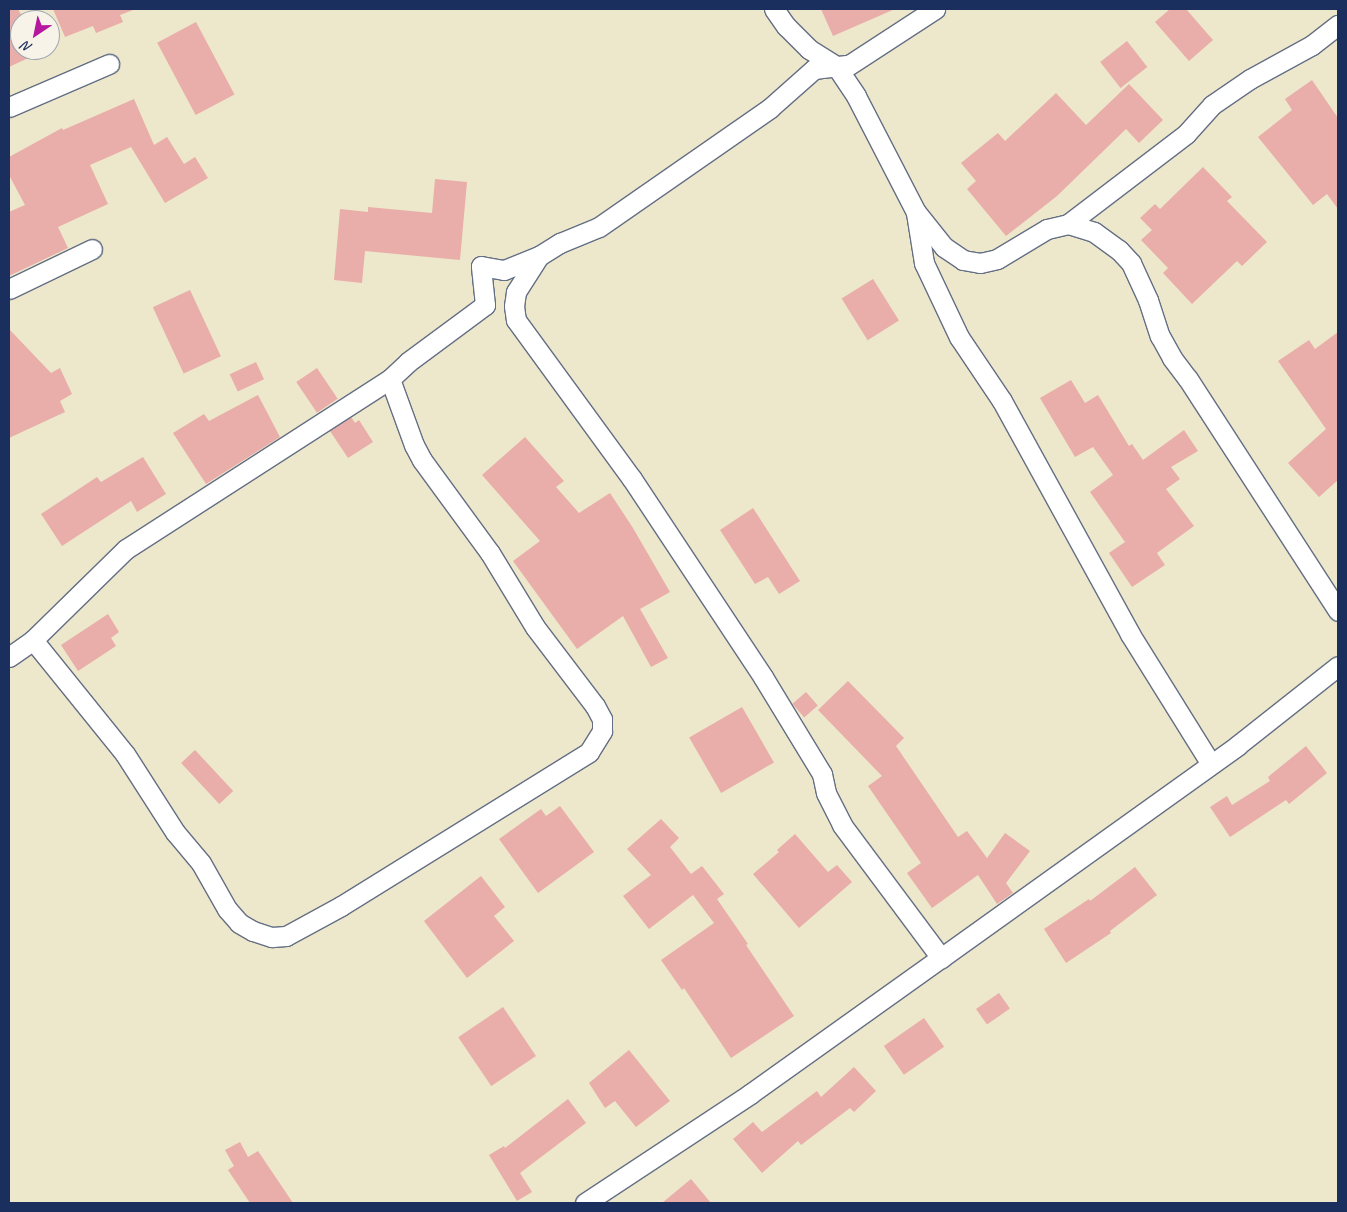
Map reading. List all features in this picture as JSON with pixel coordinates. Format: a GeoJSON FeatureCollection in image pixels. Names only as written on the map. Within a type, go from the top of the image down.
{"type":"FeatureCollection","features":[{"type":"Feature","properties":{"kind":"street"},"geometry":{"type":"LineString","coordinates":[[774,9],[786,26],[809,49],[836,66],[856,96],[916,212],[944,247],[963,260],[980,263],[997,259],[1047,228],[1068,224],[1186,134],[1212,105],[1250,79],[1312,45],[1338,25]]}},
{"type":"Feature","properties":{"kind":"street"},"geometry":{"type":"LineString","coordinates":[[485,305],[481,266],[504,270],[539,256],[560,243],[599,227],[770,108],[814,69],[849,65],[935,9]]}},
{"type":"Feature","properties":{"kind":"street"},"geometry":{"type":"LineString","coordinates":[[9,107],[109,64]]}},
{"type":"Feature","properties":{"kind":"street"},"geometry":{"type":"LineString","coordinates":[[916,212],[924,263],[959,337],[1002,401],[1130,634],[1211,764]]}},
{"type":"Feature","properties":{"kind":"street"},"geometry":{"type":"LineString","coordinates":[[1068,224],[1094,232],[1119,250],[1131,263],[1148,300],[1160,336],[1172,358],[1188,379],[1338,611]]}},
{"type":"Feature","properties":{"kind":"street"},"geometry":{"type":"LineString","coordinates":[[9,289],[92,249]]}},
{"type":"Feature","properties":{"kind":"street"},"geometry":{"type":"LineString","coordinates":[[539,256],[516,292],[514,306],[516,320],[632,480],[763,677],[822,774],[826,793],[842,825],[941,958]]}},
{"type":"Feature","properties":{"kind":"street"},"geometry":{"type":"LineString","coordinates":[[485,305],[516,320]]}},
{"type":"Feature","properties":{"kind":"street"},"geometry":{"type":"LineString","coordinates":[[9,657],[34,640],[126,549],[390,380],[408,362],[485,305]]}},
{"type":"Feature","properties":{"kind":"street"},"geometry":{"type":"LineString","coordinates":[[34,640],[125,754],[175,832],[201,863],[227,909],[239,923],[272,937],[286,936],[341,906],[589,752],[602,730],[602,719],[595,706],[535,627],[490,553],[422,460],[414,445],[390,380]]}},
{"type":"Feature","properties":{"kind":"street"},"geometry":{"type":"LineString","coordinates":[[586,1203],[750,1094],[941,958],[1211,764],[1338,666]]}},
{"type":"Feature","properties":{"kind":"building"},"geometry":{"type":"Polygon","coordinates":[[[9,9],[18,9],[10,10],[10,60],[24,60],[9,67],[9,9]]]}},
{"type":"Feature","properties":{"kind":"building"},"geometry":{"type":"Polygon","coordinates":[[[133,9],[120,15],[123,22],[96,33],[93,26],[65,37],[60,25],[60,10],[53,10],[133,9]]]}},
{"type":"Feature","properties":{"kind":"building"},"geometry":{"type":"Polygon","coordinates":[[[821,9],[895,9],[833,36],[821,9]]]}},
{"type":"Feature","properties":{"kind":"building"},"geometry":{"type":"Polygon","coordinates":[[[1170,9],[1186,9],[1213,40],[1189,61],[1155,22],[1170,9]]]}},
{"type":"Feature","properties":{"kind":"building"},"geometry":{"type":"Polygon","coordinates":[[[196,22],[234,94],[196,115],[157,43],[196,22]]]}},
{"type":"Feature","properties":{"kind":"building"},"geometry":{"type":"Polygon","coordinates":[[[1127,41],[1147,67],[1121,88],[1100,62],[1127,41]]]}},
{"type":"Feature","properties":{"kind":"building"},"geometry":{"type":"Polygon","coordinates":[[[1312,80],[1338,118],[1338,209],[1327,194],[1313,205],[1258,137],[1292,110],[1285,99],[1312,80]]]}},
{"type":"Feature","properties":{"kind":"building"},"geometry":{"type":"Polygon","coordinates":[[[1129,84],[1163,120],[1139,143],[1126,129],[1057,196],[1006,236],[967,189],[976,181],[961,163],[998,133],[1005,141],[1056,93],[1086,125],[1129,84]]]}},
{"type":"Feature","properties":{"kind":"building"},"geometry":{"type":"Polygon","coordinates":[[[134,99],[154,145],[167,137],[184,164],[195,157],[208,178],[165,203],[131,147],[90,165],[108,204],[58,227],[68,248],[9,276],[9,212],[25,205],[9,175],[9,157],[62,128],[63,130],[134,99]]]}},
{"type":"Feature","properties":{"kind":"building"},"geometry":{"type":"Polygon","coordinates":[[[1203,167],[1232,197],[1227,201],[1267,242],[1242,266],[1237,261],[1192,304],[1163,273],[1168,268],[1141,240],[1152,230],[1140,218],[1155,204],[1160,209],[1203,167]]]}},
{"type":"Feature","properties":{"kind":"building"},"geometry":{"type":"Polygon","coordinates":[[[435,179],[467,182],[460,260],[365,251],[362,283],[334,280],[340,209],[368,212],[368,207],[432,213],[435,179]]]}},
{"type":"Feature","properties":{"kind":"building"},"geometry":{"type":"Polygon","coordinates":[[[873,279],[899,321],[868,340],[842,299],[873,279]]]}},
{"type":"Feature","properties":{"kind":"building"},"geometry":{"type":"Polygon","coordinates":[[[190,290],[221,356],[184,373],[153,307],[190,290]]]}},
{"type":"Feature","properties":{"kind":"building"},"geometry":{"type":"Polygon","coordinates":[[[9,329],[51,373],[60,368],[72,394],[60,401],[65,412],[9,438],[9,329]]]}},
{"type":"Feature","properties":{"kind":"building"},"geometry":{"type":"Polygon","coordinates":[[[1338,332],[1338,480],[1319,497],[1288,463],[1326,429],[1278,361],[1309,340],[1315,349],[1338,332]]]}},
{"type":"Feature","properties":{"kind":"building"},"geometry":{"type":"Polygon","coordinates":[[[256,362],[264,379],[238,391],[230,374],[256,362]]]}},
{"type":"Feature","properties":{"kind":"building"},"geometry":{"type":"Polygon","coordinates":[[[317,368],[338,399],[317,413],[296,382],[317,368]]]}},
{"type":"Feature","properties":{"kind":"building"},"geometry":{"type":"Polygon","coordinates":[[[1071,380],[1085,403],[1098,395],[1129,446],[1132,444],[1143,460],[1184,430],[1198,451],[1171,467],[1180,479],[1166,489],[1194,526],[1157,553],[1165,565],[1132,587],[1109,553],[1125,542],[1090,492],[1113,475],[1093,447],[1075,457],[1040,398],[1071,380]]]}},
{"type":"Feature","properties":{"kind":"building"},"geometry":{"type":"Polygon","coordinates":[[[258,395],[280,437],[206,484],[173,433],[204,414],[209,421],[258,395]]]}},
{"type":"Feature","properties":{"kind":"building"},"geometry":{"type":"Polygon","coordinates":[[[351,417],[355,423],[359,420],[373,442],[348,458],[330,431],[351,417]]]}},
{"type":"Feature","properties":{"kind":"building"},"geometry":{"type":"Polygon","coordinates":[[[525,437],[564,481],[556,487],[579,513],[610,493],[633,528],[670,592],[640,609],[668,658],[651,667],[623,616],[577,649],[513,561],[540,541],[482,475],[525,437]]]}},
{"type":"Feature","properties":{"kind":"building"},"geometry":{"type":"Polygon","coordinates":[[[143,457],[166,494],[137,512],[131,501],[62,546],[41,514],[97,477],[101,482],[143,457]]]}},
{"type":"Feature","properties":{"kind":"building"},"geometry":{"type":"Polygon","coordinates":[[[753,508],[800,581],[779,594],[768,577],[755,584],[720,530],[753,508]]]}},
{"type":"Feature","properties":{"kind":"building"},"geometry":{"type":"Polygon","coordinates":[[[108,614],[119,632],[111,638],[116,646],[78,671],[61,645],[108,614]]]}},
{"type":"Feature","properties":{"kind":"building"},"geometry":{"type":"Polygon","coordinates":[[[848,681],[904,738],[896,746],[958,837],[967,831],[987,858],[1005,833],[1030,851],[1006,883],[1013,893],[997,904],[978,875],[932,908],[907,873],[921,863],[868,786],[882,776],[818,710],[848,681]]]}},
{"type":"Feature","properties":{"kind":"building"},"geometry":{"type":"Polygon","coordinates":[[[806,692],[818,706],[804,717],[792,704],[806,692]]]}},
{"type":"Feature","properties":{"kind":"building"},"geometry":{"type":"Polygon","coordinates":[[[742,707],[774,762],[721,793],[689,738],[742,707]]]}},
{"type":"Feature","properties":{"kind":"building"},"geometry":{"type":"Polygon","coordinates":[[[1306,746],[1327,773],[1289,804],[1286,800],[1230,837],[1210,807],[1227,796],[1232,805],[1270,781],[1268,777],[1306,746]]]}},
{"type":"Feature","properties":{"kind":"building"},"geometry":{"type":"Polygon","coordinates":[[[195,750],[233,791],[219,804],[181,763],[195,750]]]}},
{"type":"Feature","properties":{"kind":"building"},"geometry":{"type":"Polygon","coordinates":[[[560,806],[594,852],[538,893],[499,839],[541,809],[546,816],[560,806]]]}},
{"type":"Feature","properties":{"kind":"building"},"geometry":{"type":"Polygon","coordinates":[[[661,819],[679,838],[670,847],[691,874],[702,866],[724,894],[717,899],[794,1016],[731,1058],[684,988],[682,990],[661,960],[714,923],[693,895],[649,929],[623,896],[651,875],[627,849],[661,819]]]}},
{"type":"Feature","properties":{"kind":"building"},"geometry":{"type":"Polygon","coordinates":[[[795,834],[828,872],[837,865],[852,882],[799,928],[753,874],[779,852],[777,850],[795,834]]]}},
{"type":"Feature","properties":{"kind":"building"},"geometry":{"type":"Polygon","coordinates":[[[1135,867],[1157,895],[1110,931],[1111,933],[1066,963],[1044,929],[1089,899],[1090,901],[1135,867]]]}},
{"type":"Feature","properties":{"kind":"building"},"geometry":{"type":"Polygon","coordinates":[[[481,876],[505,907],[494,916],[514,941],[467,978],[424,921],[481,876]]]}},
{"type":"Feature","properties":{"kind":"building"},"geometry":{"type":"Polygon","coordinates":[[[999,993],[1010,1009],[987,1025],[976,1009],[999,993]]]}},
{"type":"Feature","properties":{"kind":"building"},"geometry":{"type":"Polygon","coordinates":[[[503,1007],[536,1056],[491,1086],[458,1037],[503,1007]]]}},
{"type":"Feature","properties":{"kind":"building"},"geometry":{"type":"Polygon","coordinates":[[[924,1018],[944,1047],[904,1075],[884,1046],[924,1018]]]}},
{"type":"Feature","properties":{"kind":"building"},"geometry":{"type":"Polygon","coordinates":[[[629,1050],[670,1101],[636,1127],[615,1101],[605,1108],[589,1083],[629,1050]]]}},
{"type":"Feature","properties":{"kind":"building"},"geometry":{"type":"Polygon","coordinates":[[[854,1067],[876,1091],[854,1112],[850,1108],[801,1145],[798,1141],[762,1173],[733,1139],[753,1122],[762,1132],[817,1091],[821,1097],[854,1067]]]}},
{"type":"Feature","properties":{"kind":"building"},"geometry":{"type":"Polygon","coordinates":[[[568,1099],[586,1123],[520,1173],[532,1192],[517,1201],[489,1155],[504,1146],[505,1148],[568,1099]]]}},
{"type":"Feature","properties":{"kind":"building"},"geometry":{"type":"Polygon","coordinates":[[[240,1142],[248,1157],[258,1151],[293,1203],[250,1203],[228,1170],[234,1166],[225,1150],[240,1142]]]}},
{"type":"Feature","properties":{"kind":"building"},"geometry":{"type":"Polygon","coordinates":[[[691,1179],[711,1203],[662,1203],[691,1179]]]}}]}
